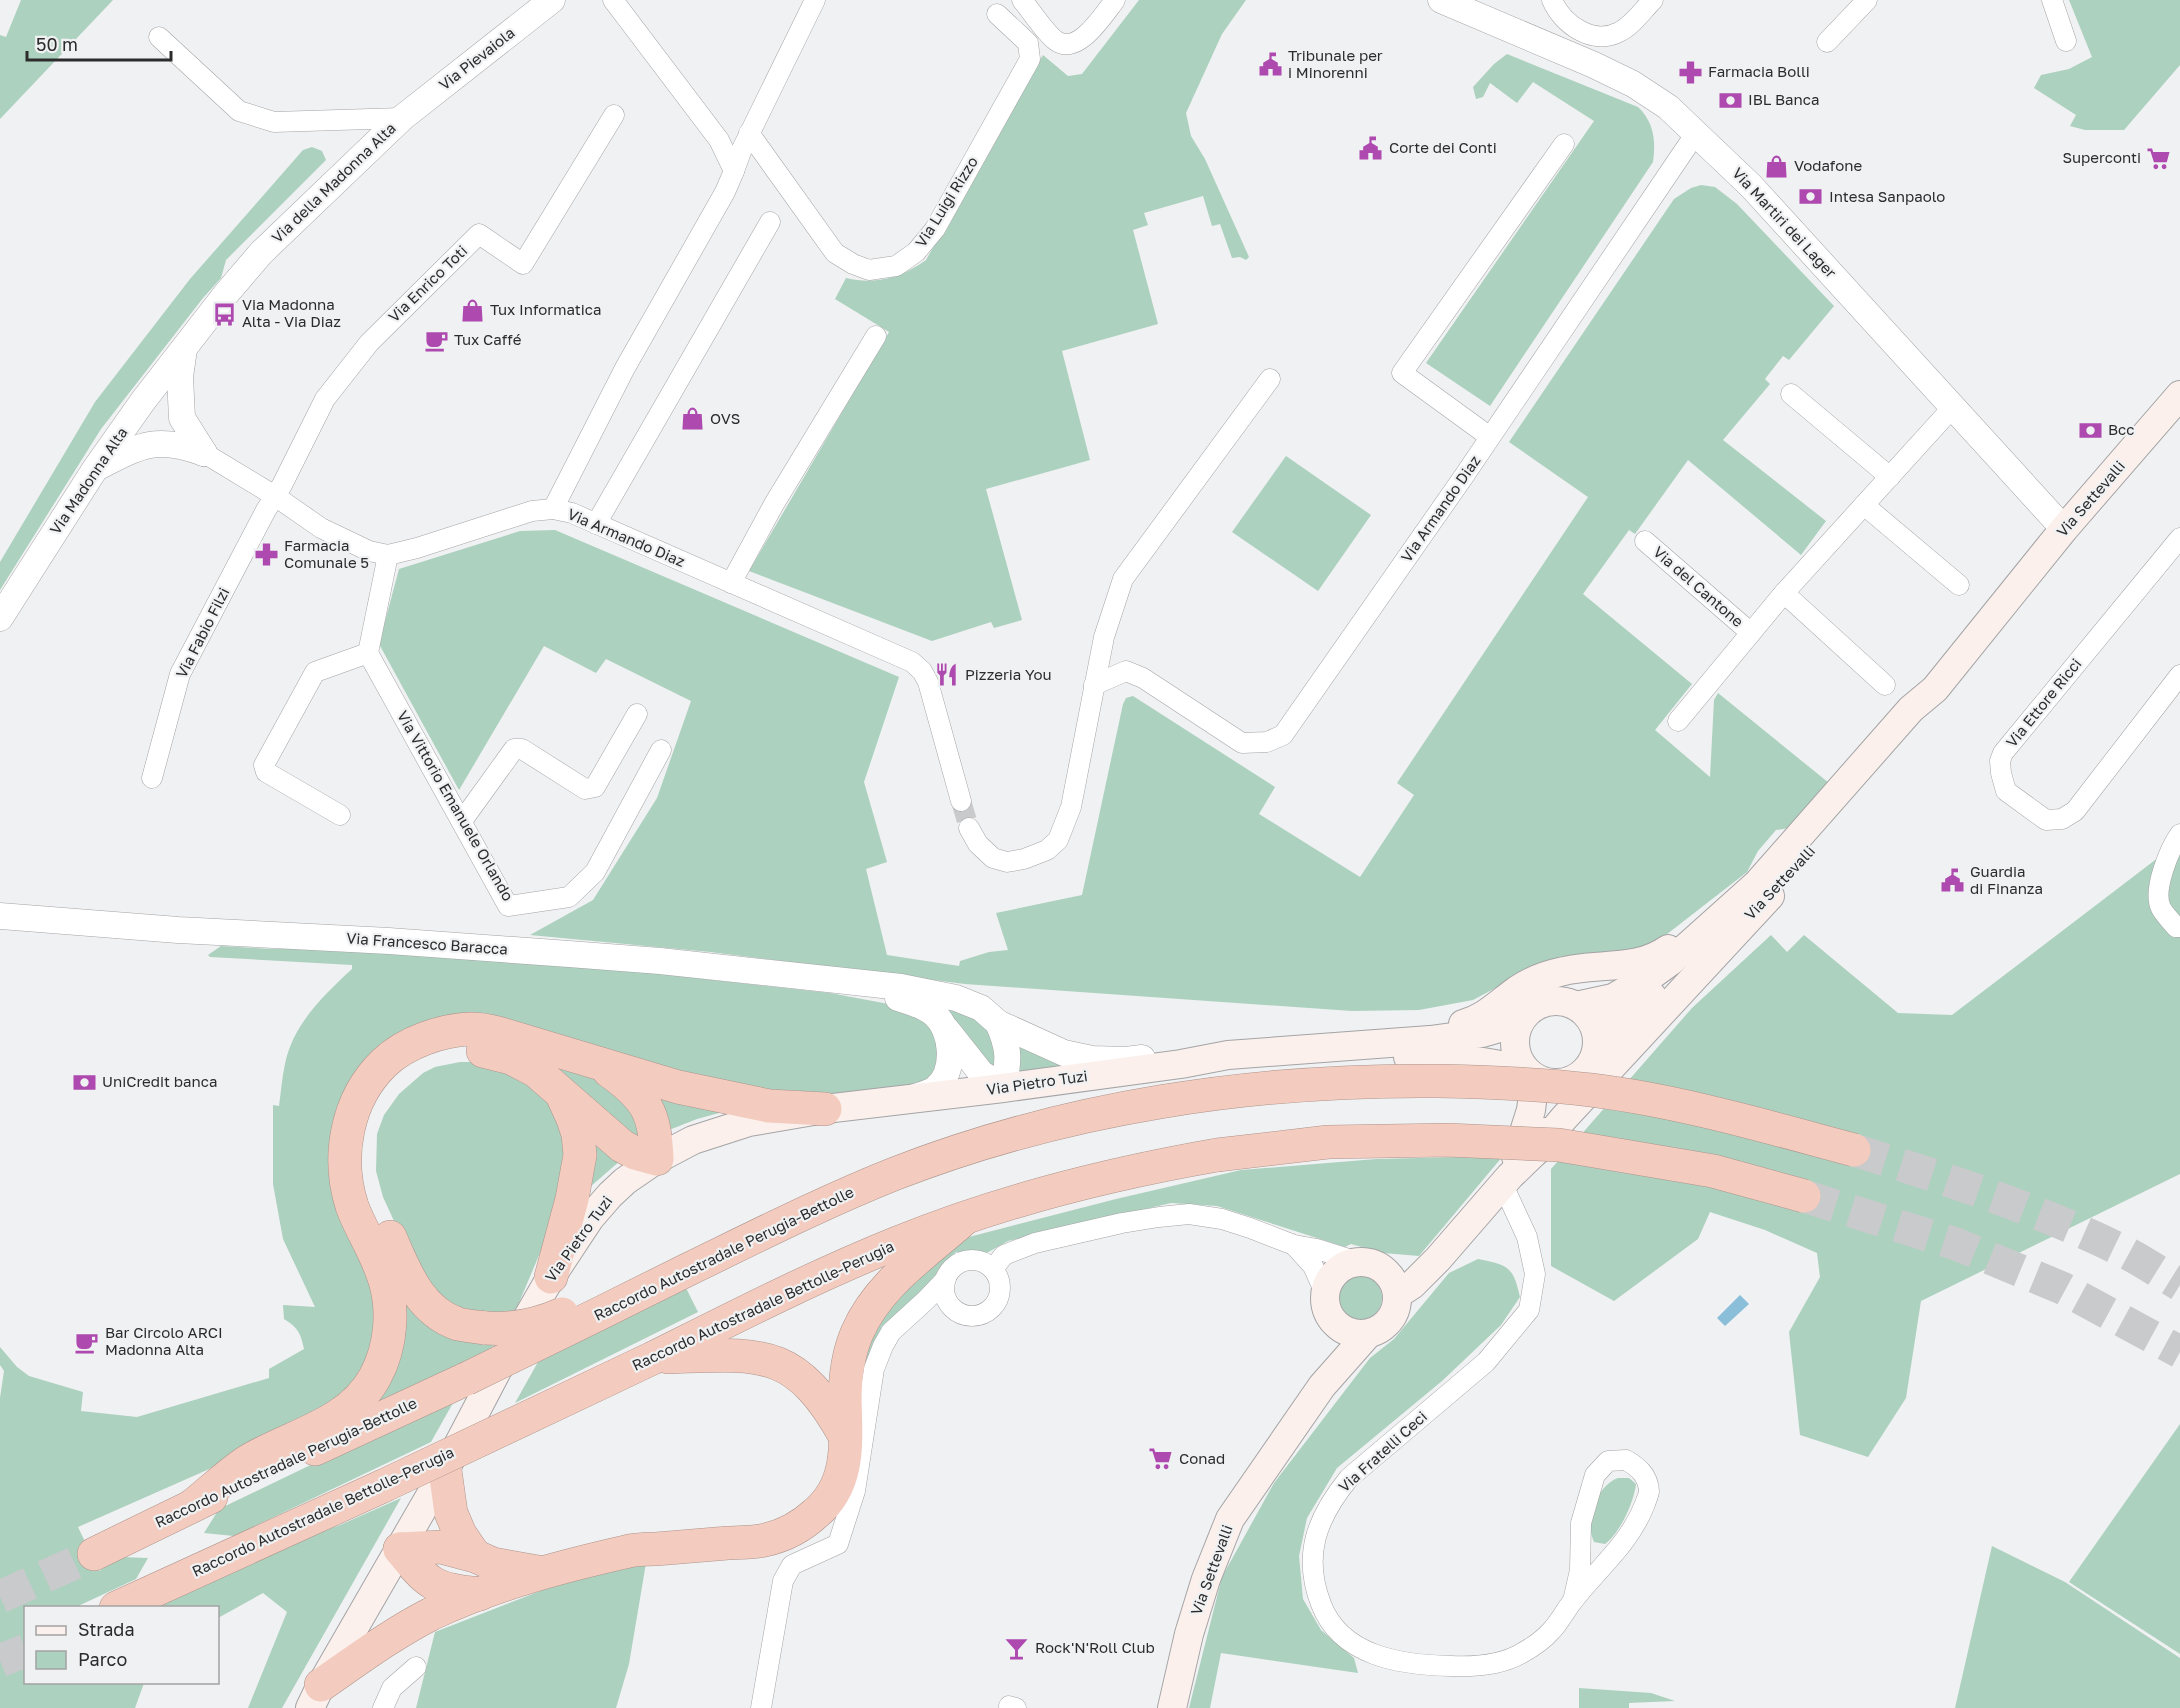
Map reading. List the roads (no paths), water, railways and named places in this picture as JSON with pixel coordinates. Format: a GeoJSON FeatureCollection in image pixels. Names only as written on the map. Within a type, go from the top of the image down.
{"type":"FeatureCollection","features":[{"type":"Feature","properties":{"kind":"highway"},"geometry":{"type":"LineString","coordinates":[[192,1506],[248,1461],[329,1422],[355,1402],[378,1371],[389,1331],[388,1291],[382,1271],[352,1206],[346,1182],[344,1155],[347,1129],[361,1091],[374,1073],[394,1054],[422,1040],[471,1029],[498,1033],[678,1087],[769,1106],[825,1109]]}},
{"type":"Feature","properties":{"kind":"highway"},"geometry":{"type":"LineString","coordinates":[[596,1062],[634,1091],[646,1107],[653,1119],[657,1159],[635,1153],[622,1146],[536,1071],[523,1063],[498,1054],[481,1050],[436,1055],[421,1061],[392,1082],[381,1094],[366,1129],[362,1157],[365,1182],[406,1274],[419,1296],[443,1316],[459,1324],[486,1328],[518,1328],[541,1323],[730,1238],[810,1209]]}},
{"type":"Feature","properties":{"kind":"highway","name":"Raccordo Autostradale Perugia-Bettolle"},"geometry":{"type":"LineString","coordinates":[[94,1554],[466,1379],[810,1209],[918,1166],[1040,1128],[1161,1102],[1276,1087],[1467,1082],[1590,1090],[1646,1099],[1854,1150]]}},
{"type":"Feature","properties":{"kind":"highway"},"geometry":{"type":"LineString","coordinates":[[550,1277],[572,1199],[580,1155],[578,1134],[560,1093]]}},
{"type":"Feature","properties":{"kind":"highway","name":"Raccordo Autostradale Bettolle-Perugia"},"geometry":{"type":"LineString","coordinates":[[121,1606],[383,1486],[898,1242],[1059,1188],[1139,1169],[1216,1155],[1328,1142],[1448,1140],[1559,1145],[1713,1171],[1804,1196]]}},
{"type":"Feature","properties":{"kind":"highway"},"geometry":{"type":"LineString","coordinates":[[315,1697],[392,1637],[431,1614],[480,1594],[542,1573],[628,1551],[765,1540],[791,1531],[818,1512],[837,1488],[845,1461],[847,1365],[856,1334],[882,1291],[964,1219]]}},
{"type":"Feature","properties":{"kind":"highway"},"geometry":{"type":"LineString","coordinates":[[655,1357],[729,1354],[775,1362],[791,1370],[819,1394],[847,1440]]}},
{"type":"Feature","properties":{"kind":"highway"},"geometry":{"type":"LineString","coordinates":[[445,1470],[451,1514],[474,1556]]}},
{"type":"Feature","properties":{"kind":"highway"},"geometry":{"type":"LineString","coordinates":[[400,1549],[441,1547],[493,1564],[542,1573]]}},
{"type":"Feature","properties":{"kind":"highway"},"geometry":{"type":"LineString","coordinates":[[400,1549],[422,1575],[434,1584],[454,1591],[480,1594]]}},
{"type":"Feature","properties":{"kind":"main road","name":"Via Settevalli"},"geometry":{"type":"LineString","coordinates":[[1597,1050],[1605,1032],[1622,1014],[1680,976],[1725,938],[1764,890],[1924,720],[1935,689],[2064,529],[2180,395]]}},
{"type":"Feature","properties":{"kind":"main road","name":"Via Settevalli"},"geometry":{"type":"LineString","coordinates":[[1576,1006],[1613,998],[1649,977],[1764,890]]}},
{"type":"Feature","properties":{"kind":"main road"},"geometry":{"type":"LineString","coordinates":[[1343,1045],[1457,1026],[1478,1020],[1518,989],[1561,971],[1643,961],[1664,951],[1764,890]]}},
{"type":"Feature","properties":{"kind":"main road"},"geometry":{"type":"LineString","coordinates":[[1368,1334],[1357,1334],[1337,1326],[1326,1311],[1325,1293],[1336,1271],[1358,1262],[1368,1262],[1392,1282],[1412,1286],[1536,1151],[1764,890]]}},
{"type":"Feature","properties":{"kind":"main road"},"geometry":{"type":"LineString","coordinates":[[1536,1151],[1551,1114],[1573,1080],[1592,1062],[1597,1050],[1594,1025],[1587,1014],[1564,1001],[1538,1004],[1527,1011],[1519,1022],[1514,1047],[1518,1059],[1530,1074],[1548,1083],[1573,1080]]}},
{"type":"Feature","properties":{"kind":"main road","name":"Via Pietro Tuzi"},"geometry":{"type":"LineString","coordinates":[[315,1697],[445,1470],[500,1365],[550,1277],[590,1218],[610,1195],[625,1181],[657,1159],[693,1140],[748,1122],[825,1109],[1003,1088],[1181,1064],[1228,1055],[1430,1040],[1482,1033],[1519,1022]]}},
{"type":"Feature","properties":{"kind":"main road","name":"Via Pietro Tuzi"},"geometry":{"type":"LineString","coordinates":[[1181,1064],[1229,1069],[1339,1057],[1431,1056],[1493,1062],[1530,1074]]}},
{"type":"Feature","properties":{"kind":"main road"},"geometry":{"type":"LineString","coordinates":[[1507,1180],[1531,1110],[1530,1074]]}},
{"type":"Feature","properties":{"kind":"main road","name":"Via Settevalli"},"geometry":{"type":"LineString","coordinates":[[1172,1708],[1189,1634],[1206,1579],[1230,1519],[1322,1386],[1368,1334],[1378,1330],[1394,1315],[1392,1282]]}},
{"type":"Feature","properties":{"kind":"main road","name":"Via Settevalli"},"geometry":{"type":"LineString","coordinates":[[1322,1386],[1333,1357],[1337,1326]]}},
{"type":"Feature","properties":{"kind":"street","name":"Via Pievaiola"},"geometry":{"type":"LineString","coordinates":[[402,118],[552,0]]}},
{"type":"Feature","properties":{"kind":"street"},"geometry":{"type":"LineString","coordinates":[[613,0],[719,140],[734,171]]}},
{"type":"Feature","properties":{"kind":"street"},"geometry":{"type":"LineString","coordinates":[[553,509],[625,368],[725,192],[749,133],[815,0]]}},
{"type":"Feature","properties":{"kind":"street"},"geometry":{"type":"LineString","coordinates":[[1022,0],[1056,41],[1066,45],[1088,36],[1115,0]]}},
{"type":"Feature","properties":{"kind":"street","name":"Via Martiri dei Lager"},"geometry":{"type":"LineString","coordinates":[[1441,0],[1594,65],[1633,84],[1668,107],[1751,186],[2064,529]]}},
{"type":"Feature","properties":{"kind":"street"},"geometry":{"type":"LineString","coordinates":[[1552,1],[1569,25],[1593,36],[1608,38],[1622,31],[1653,0]]}},
{"type":"Feature","properties":{"kind":"street"},"geometry":{"type":"LineString","coordinates":[[1827,42],[1867,0]]}},
{"type":"Feature","properties":{"kind":"street"},"geometry":{"type":"LineString","coordinates":[[2052,0],[2066,41]]}},
{"type":"Feature","properties":{"kind":"street","name":"Via Luigi Rizzo"},"geometry":{"type":"LineString","coordinates":[[749,133],[835,253],[868,270],[896,266],[916,252],[934,229],[1030,59],[1028,43],[997,14]]}},
{"type":"Feature","properties":{"kind":"street","name":"Via della Madonna Alta"},"geometry":{"type":"LineString","coordinates":[[159,37],[239,111],[274,122],[402,118]]}},
{"type":"Feature","properties":{"kind":"street","name":"Via Enrico Toti"},"geometry":{"type":"LineString","coordinates":[[275,496],[325,399],[369,342],[479,234],[523,264],[614,115]]}},
{"type":"Feature","properties":{"kind":"street","name":"Via della Madonna Alta"},"geometry":{"type":"LineString","coordinates":[[184,349],[261,253],[402,118]]}},
{"type":"Feature","properties":{"kind":"street","name":"Via Armando Diaz"},"geometry":{"type":"LineString","coordinates":[[1126,671],[1143,678],[1242,743],[1267,742],[1283,735],[1490,437],[1696,133]]}},
{"type":"Feature","properties":{"kind":"street"},"geometry":{"type":"LineString","coordinates":[[1490,437],[1402,373],[1564,144]]}},
{"type":"Feature","properties":{"kind":"street"},"geometry":{"type":"LineString","coordinates":[[596,524],[770,222]]}},
{"type":"Feature","properties":{"kind":"street"},"geometry":{"type":"LineString","coordinates":[[731,583],[774,504],[876,336]]}},
{"type":"Feature","properties":{"kind":"street"},"geometry":{"type":"LineString","coordinates":[[184,349],[179,386],[182,418],[204,453]]}},
{"type":"Feature","properties":{"kind":"street","name":"Via Madonna Alta"},"geometry":{"type":"LineString","coordinates":[[0,618],[95,469],[143,401],[184,349]]}},
{"type":"Feature","properties":{"kind":"street"},"geometry":{"type":"LineString","coordinates":[[969,828],[978,844],[993,858],[1007,862],[1024,860],[1047,850],[1058,840],[1071,807],[1104,637],[1123,579],[1270,379]]}},
{"type":"Feature","properties":{"kind":"street"},"geometry":{"type":"LineString","coordinates":[[1791,394],[1890,477]]}},
{"type":"Feature","properties":{"kind":"street"},"geometry":{"type":"LineString","coordinates":[[169,443],[148,421],[143,401],[157,403],[182,418]]}},
{"type":"Feature","properties":{"kind":"street","name":"Via del Cantone"},"geometry":{"type":"LineString","coordinates":[[1678,721],[1784,594],[1953,407]]}},
{"type":"Feature","properties":{"kind":"street"},"geometry":{"type":"LineString","coordinates":[[95,469],[137,448],[152,444],[181,444],[204,453],[275,496],[321,528],[369,551],[388,555],[368,653],[315,672],[264,765],[266,772],[340,815]]}},
{"type":"Feature","properties":{"kind":"street","name":"Via Fabio Filzi"},"geometry":{"type":"LineString","coordinates":[[152,778],[180,674],[275,496]]}},
{"type":"Feature","properties":{"kind":"street"},"geometry":{"type":"LineString","coordinates":[[1864,505],[1959,585]]}},
{"type":"Feature","properties":{"kind":"street","name":"Via Armando Diaz"},"geometry":{"type":"LineString","coordinates":[[388,555],[532,511],[553,509],[572,513],[912,662],[922,671],[928,682],[962,801]]}},
{"type":"Feature","properties":{"kind":"street","name":"Via Ettore Ricci"},"geometry":{"type":"LineString","coordinates":[[2180,538],[2003,753],[2000,761],[2006,791],[2046,820],[2062,819],[2075,811],[2180,675]]}},
{"type":"Feature","properties":{"kind":"street","name":"Via del Cantone"},"geometry":{"type":"LineString","coordinates":[[1645,541],[1750,633]]}},
{"type":"Feature","properties":{"kind":"street"},"geometry":{"type":"LineString","coordinates":[[1784,594],[1885,685]]}},
{"type":"Feature","properties":{"kind":"street"},"geometry":{"type":"LineString","coordinates":[[1094,685],[1126,671],[1104,637]]}},
{"type":"Feature","properties":{"kind":"street","name":"Via Vittorio Emanuele Orlando"},"geometry":{"type":"LineString","coordinates":[[368,653],[508,906],[569,897],[595,872],[661,750]]}},
{"type":"Feature","properties":{"kind":"street"},"geometry":{"type":"LineString","coordinates":[[462,821],[514,749],[522,749],[585,789],[596,787],[637,714]]}},
{"type":"Feature","properties":{"kind":"street"},"geometry":{"type":"LineString","coordinates":[[2180,834],[2170,848],[2160,886],[2160,906],[2176,927],[2180,927]]}},
{"type":"Feature","properties":{"kind":"street","name":"Via Francesco Baracca"},"geometry":{"type":"LineString","coordinates":[[0,916],[178,930],[389,941],[660,961],[852,983]]}},
{"type":"Feature","properties":{"kind":"street"},"geometry":{"type":"LineString","coordinates":[[852,983],[919,1005],[933,1013],[981,1073],[1003,1088],[1009,1062],[1007,1043],[998,1023]]}},
{"type":"Feature","properties":{"kind":"street"},"geometry":{"type":"LineString","coordinates":[[852,983],[901,987],[956,998],[981,1008],[998,1023],[1064,1053],[1092,1059],[1126,1060],[1198,1052],[1307,1048]]}},
{"type":"Feature","properties":{"kind":"street"},"geometry":{"type":"LineString","coordinates":[[910,1099],[935,1089],[944,1077],[950,1055],[949,1042],[939,1020]]}},
{"type":"Feature","properties":{"kind":"street","name":"Via Fratelli Ceci"},"geometry":{"type":"LineString","coordinates":[[1507,1180],[1527,1237],[1535,1274],[1529,1310],[1486,1362],[1349,1478],[1333,1498],[1315,1538],[1313,1577],[1325,1615],[1335,1629],[1353,1644],[1395,1662],[1468,1666],[1496,1663],[1521,1654],[1551,1632],[1573,1601],[1637,1524],[1649,1492],[1643,1471],[1626,1460],[1608,1461],[1595,1474],[1581,1523],[1580,1570],[1573,1601]]}},
{"type":"Feature","properties":{"kind":"street"},"geometry":{"type":"LineString","coordinates":[[993,1269],[1004,1255],[1035,1243],[1160,1216],[1189,1214],[1222,1219],[1294,1245],[1317,1249],[1358,1262]]}},
{"type":"Feature","properties":{"kind":"street"},"geometry":{"type":"LineString","coordinates":[[1294,1245],[1313,1266],[1325,1293]]}},
{"type":"Feature","properties":{"kind":"street"},"geometry":{"type":"LineString","coordinates":[[906,1320],[925,1312],[958,1312],[975,1316],[991,1309],[1000,1293],[998,1276],[985,1263],[966,1261],[957,1264],[950,1271],[944,1289],[946,1298],[958,1312]]}},
{"type":"Feature","properties":{"kind":"street"},"geometry":{"type":"LineString","coordinates":[[761,1708],[783,1581],[792,1564],[838,1544],[855,1491],[874,1369],[883,1346],[891,1332],[946,1279]]}},
{"type":"Feature","properties":{"kind":"street"},"geometry":{"type":"LineString","coordinates":[[383,1708],[392,1688],[416,1667]]}},
{"type":"Feature","properties":{"kind":"water"},"geometry":{"type":"Polygon","coordinates":[[[1740,1295],[1749,1304],[1725,1326],[1717,1318],[1740,1295]]]}},
{"type":"Feature","properties":{"kind":"tunnel"},"geometry":{"type":"LineString","coordinates":[[961,801],[969,828]]}},
{"type":"Feature","properties":{"kind":"tunnel"},"geometry":{"type":"LineString","coordinates":[[1854,1150],[2026,1208],[2125,1252],[2180,1285]]}},
{"type":"Feature","properties":{"kind":"tunnel"},"geometry":{"type":"LineString","coordinates":[[1804,1196],[1956,1244],[2062,1288],[2180,1352]]}},
{"type":"Feature","properties":{"kind":"tunnel"},"geometry":{"type":"LineString","coordinates":[[0,1597],[94,1554]]}},
{"type":"Feature","properties":{"kind":"tunnel"},"geometry":{"type":"LineString","coordinates":[[0,1661],[24,1651]]}},
{"type":"Feature","properties":{"kind":"place","name":"Tribunale per i Minorenni"},"geometry":{"type":"Point","coordinates":[1270,65]}},
{"type":"Feature","properties":{"kind":"place","name":"Farmacia Bolli"},"geometry":{"type":"Point","coordinates":[1690,72]}},
{"type":"Feature","properties":{"kind":"place","name":"IBL Banca"},"geometry":{"type":"Point","coordinates":[1730,100]}},
{"type":"Feature","properties":{"kind":"place","name":"Corte dei Conti"},"geometry":{"type":"Point","coordinates":[1371,148]}},
{"type":"Feature","properties":{"kind":"place","name":"Superconti"},"geometry":{"type":"Point","coordinates":[2159,158]}},
{"type":"Feature","properties":{"kind":"place","name":"Vodafone"},"geometry":{"type":"Point","coordinates":[1776,166]}},
{"type":"Feature","properties":{"kind":"place","name":"Intesa Sanpaolo"},"geometry":{"type":"Point","coordinates":[1811,197]}},
{"type":"Feature","properties":{"kind":"place","name":"Tux Informatica"},"geometry":{"type":"Point","coordinates":[472,310]}},
{"type":"Feature","properties":{"kind":"place","name":"Via Madonna Alta - Via Diaz"},"geometry":{"type":"Point","coordinates":[224,314]}},
{"type":"Feature","properties":{"kind":"place","name":"Tux Caffé"},"geometry":{"type":"Point","coordinates":[436,340]}},
{"type":"Feature","properties":{"kind":"place","name":"OVS"},"geometry":{"type":"Point","coordinates":[692,419]}},
{"type":"Feature","properties":{"kind":"place","name":"Bcc"},"geometry":{"type":"Point","coordinates":[2090,430]}},
{"type":"Feature","properties":{"kind":"place","name":"Farmacia Comunale 5"},"geometry":{"type":"Point","coordinates":[266,555]}},
{"type":"Feature","properties":{"kind":"place","name":"Pizzeria You"},"geometry":{"type":"Point","coordinates":[947,675]}},
{"type":"Feature","properties":{"kind":"place","name":"Guardia di Finanza"},"geometry":{"type":"Point","coordinates":[1952,881]}},
{"type":"Feature","properties":{"kind":"place","name":"UniCredit banca"},"geometry":{"type":"Point","coordinates":[84,1082]}},
{"type":"Feature","properties":{"kind":"place","name":"Bar Circolo ARCI Madonna Alta"},"geometry":{"type":"Point","coordinates":[87,1342]}},
{"type":"Feature","properties":{"kind":"place","name":"Conad"},"geometry":{"type":"Point","coordinates":[1161,1459]}},
{"type":"Feature","properties":{"kind":"place","name":"Rock'N'Roll Club"},"geometry":{"type":"Point","coordinates":[1017,1648]}}]}
